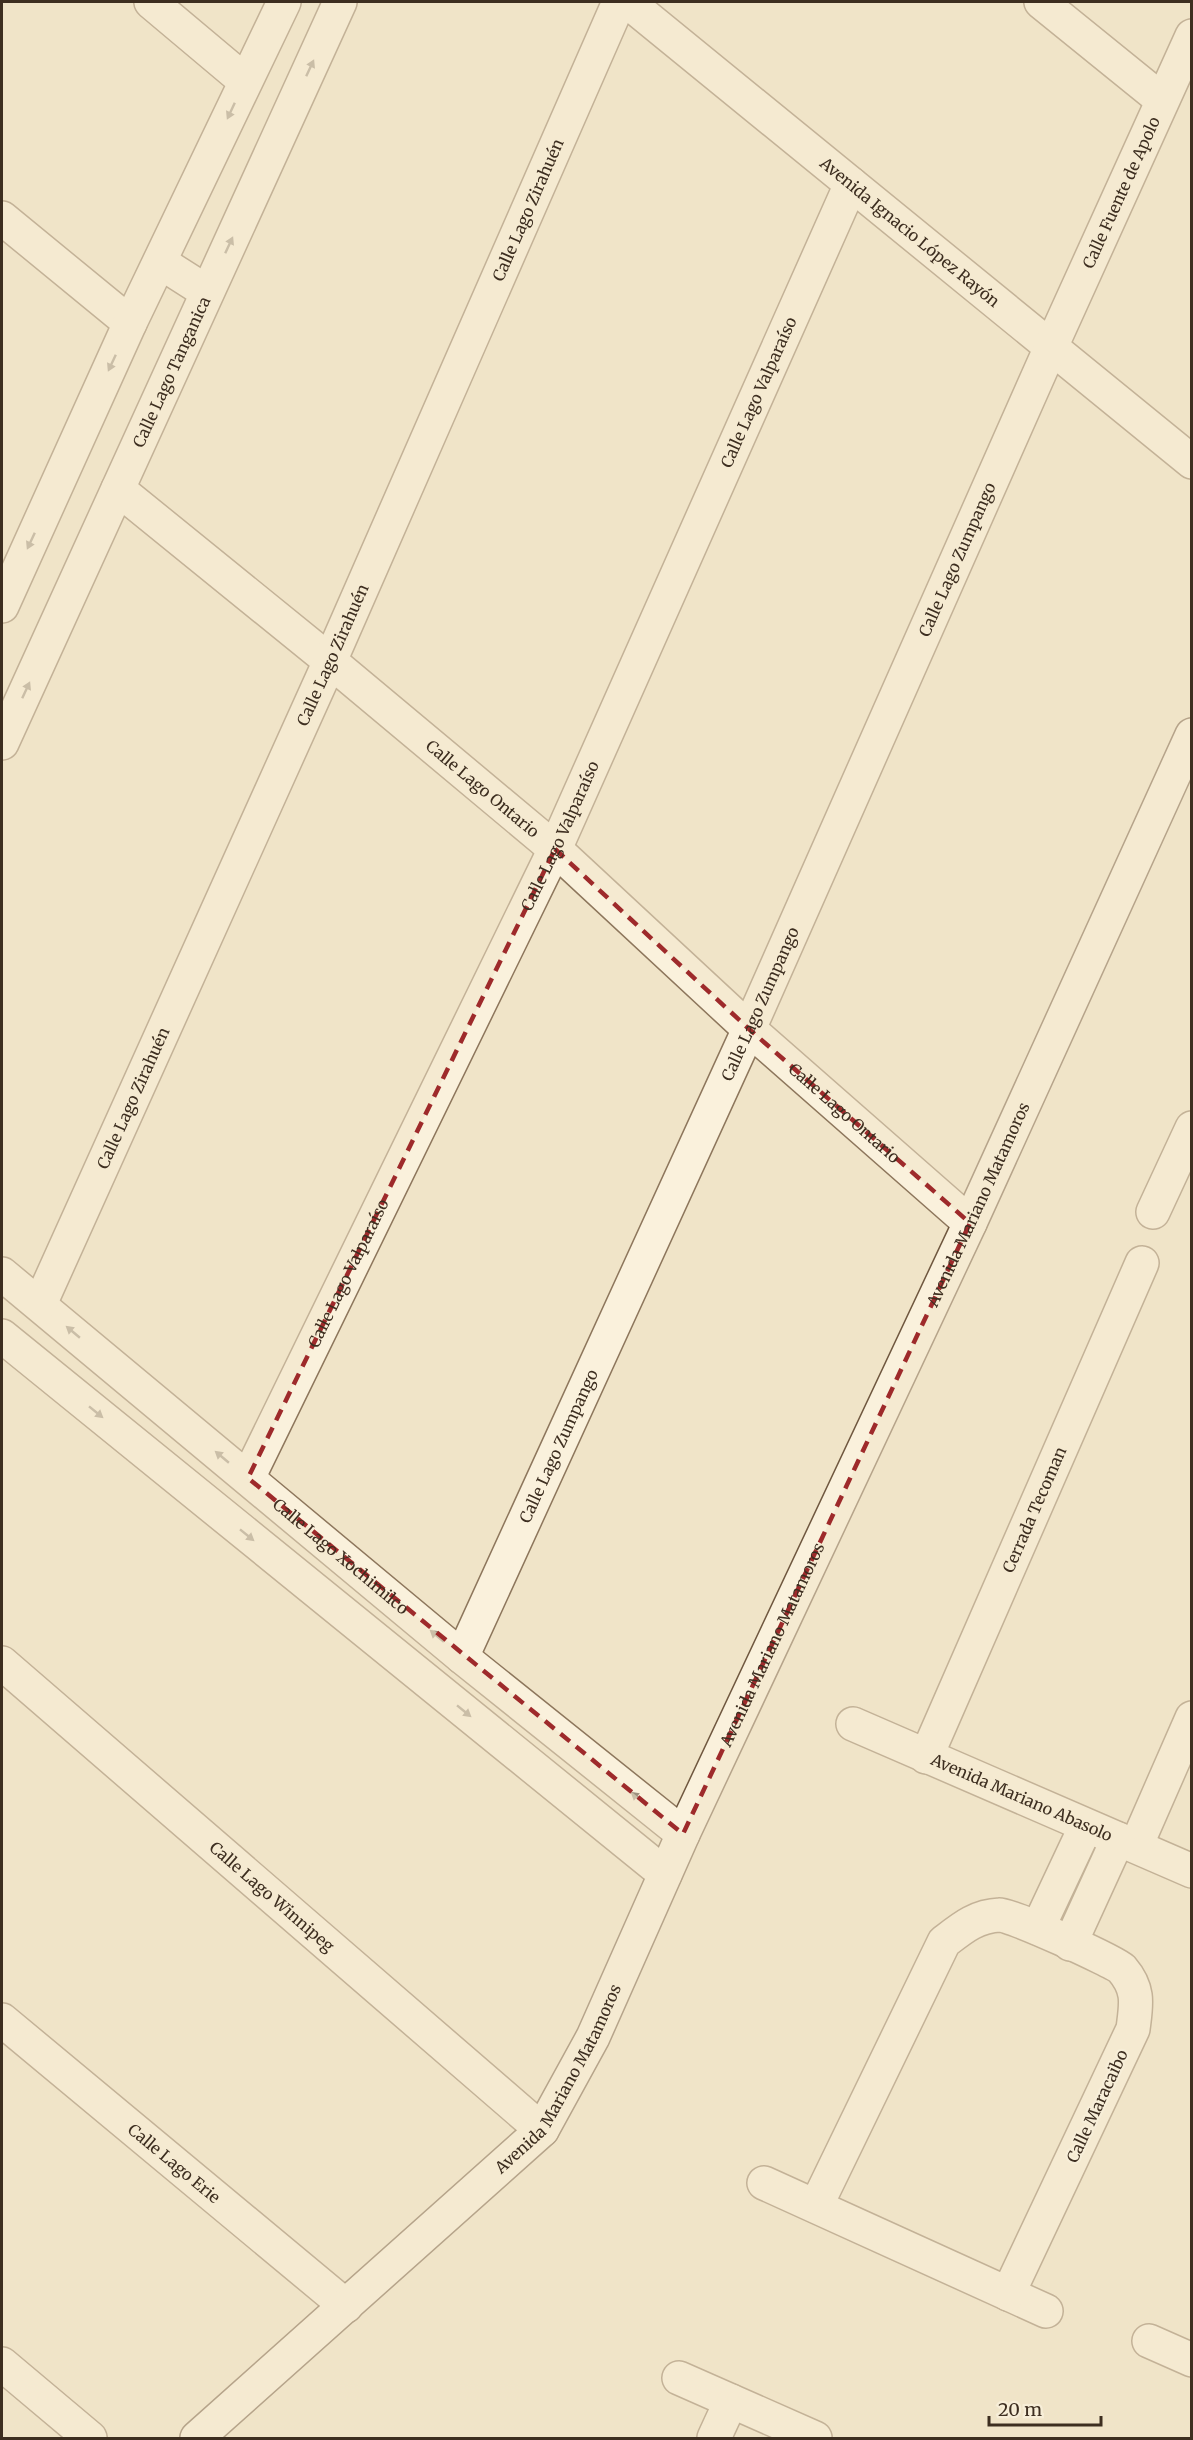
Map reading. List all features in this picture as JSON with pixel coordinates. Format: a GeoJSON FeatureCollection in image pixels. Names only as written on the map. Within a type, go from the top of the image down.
{"type":"FeatureCollection","features":[{"type":"Feature","properties":{"kind":"street"},"geometry":{"type":"LineString","coordinates":[[151,2],[245,81]]}},
{"type":"Feature","properties":{"kind":"street"},"geometry":{"type":"LineString","coordinates":[[5,586],[284,2]]}},
{"type":"Feature","properties":{"kind":"street","name":"Calle Lago Tanganica"},"geometry":{"type":"LineString","coordinates":[[2,743],[340,2]]}},
{"type":"Feature","properties":{"kind":"street","name":"Calle Lago Zirahuén"},"geometry":{"type":"LineString","coordinates":[[40,1305],[330,661],[619,2]]}},
{"type":"Feature","properties":{"kind":"street","name":"Avenida Ignacio López Rayón"},"geometry":{"type":"LineString","coordinates":[[628,2],[1191,462]]}},
{"type":"Feature","properties":{"kind":"street"},"geometry":{"type":"LineString","coordinates":[[1041,2],[1162,100]]}},
{"type":"Feature","properties":{"kind":"street","name":"Calle Fuente de Apolo"},"geometry":{"type":"LineString","coordinates":[[1051,347],[1191,36]]}},
{"type":"Feature","properties":{"kind":"street","name":"Calle Lago Valparaíso"},"geometry":{"type":"LineString","coordinates":[[248,1479],[555,849],[851,184]]}},
{"type":"Feature","properties":{"kind":"street"},"geometry":{"type":"LineString","coordinates":[[2,218],[130,323]]}},
{"type":"Feature","properties":{"kind":"street"},"geometry":{"type":"LineString","coordinates":[[160,262],[207,292]]}},
{"type":"Feature","properties":{"kind":"street","name":"Calle Lago Zumpango"},"geometry":{"type":"LineString","coordinates":[[462,1657],[749,1029],[1051,347]]}},
{"type":"Feature","properties":{"kind":"street","name":"Calle Lago Ontario"},"geometry":{"type":"LineString","coordinates":[[118,489],[330,661],[555,849],[749,1029],[970,1223]]}},
{"type":"Feature","properties":{"kind":"street","name":"Avenida Mariano Matamoros"},"geometry":{"type":"LineString","coordinates":[[197,2439],[542,2130],[593,2037],[683,1834],[970,1223],[1191,735]]}},
{"type":"Feature","properties":{"kind":"street"},"geometry":{"type":"LineString","coordinates":[[1153,1212],[1191,1128]]}},
{"type":"Feature","properties":{"kind":"street","name":"Cerrada Tecoman"},"geometry":{"type":"LineString","coordinates":[[926,1757],[1142,1263]]}},
{"type":"Feature","properties":{"kind":"street","name":"Calle Lago Xochimilco"},"geometry":{"type":"LineString","coordinates":[[2,1274],[462,1657],[683,1834]]}},
{"type":"Feature","properties":{"kind":"street"},"geometry":{"type":"LineString","coordinates":[[5,1347],[665,1874]]}},
{"type":"Feature","properties":{"kind":"street","name":"Calle Lago Winnipeg"},"geometry":{"type":"LineString","coordinates":[[2,1663],[542,2130]]}},
{"type":"Feature","properties":{"kind":"street"},"geometry":{"type":"LineString","coordinates":[[1070,1944],[1127,1842],[1191,1718]]}},
{"type":"Feature","properties":{"kind":"street","name":"Avenida Mariano Abasolo"},"geometry":{"type":"LineString","coordinates":[[853,1724],[1191,1871]]}},
{"type":"Feature","properties":{"kind":"street"},"geometry":{"type":"LineString","coordinates":[[1038,1928],[1086,1826]]}},
{"type":"Feature","properties":{"kind":"street","name":"Calle Maracaibo"},"geometry":{"type":"LineString","coordinates":[[816,2206],[944,1942],[971,1920],[1002,1914],[1038,1928],[1121,1968],[1137,1996],[1133,2029],[1008,2294]]}},
{"type":"Feature","properties":{"kind":"street","name":"Calle Lago Erie"},"geometry":{"type":"LineString","coordinates":[[2,2019],[346,2306]]}},
{"type":"Feature","properties":{"kind":"street"},"geometry":{"type":"LineString","coordinates":[[764,2183],[1046,2312]]}},
{"type":"Feature","properties":{"kind":"street"},"geometry":{"type":"LineString","coordinates":[[1149,2341],[1191,2360]]}},
{"type":"Feature","properties":{"kind":"street"},"geometry":{"type":"LineString","coordinates":[[2,2364],[90,2439]]}},
{"type":"Feature","properties":{"kind":"street"},"geometry":{"type":"LineString","coordinates":[[679,2378],[815,2439]]}},
{"type":"Feature","properties":{"kind":"street"},"geometry":{"type":"LineString","coordinates":[[714,2439],[731,2402]]}},
{"type":"Feature","properties":{"kind":"highlighted area"},"geometry":{"type":"Polygon","coordinates":[[[555,849],[749,1029],[970,1223],[683,1834],[248,1478],[555,849]]]}}]}
